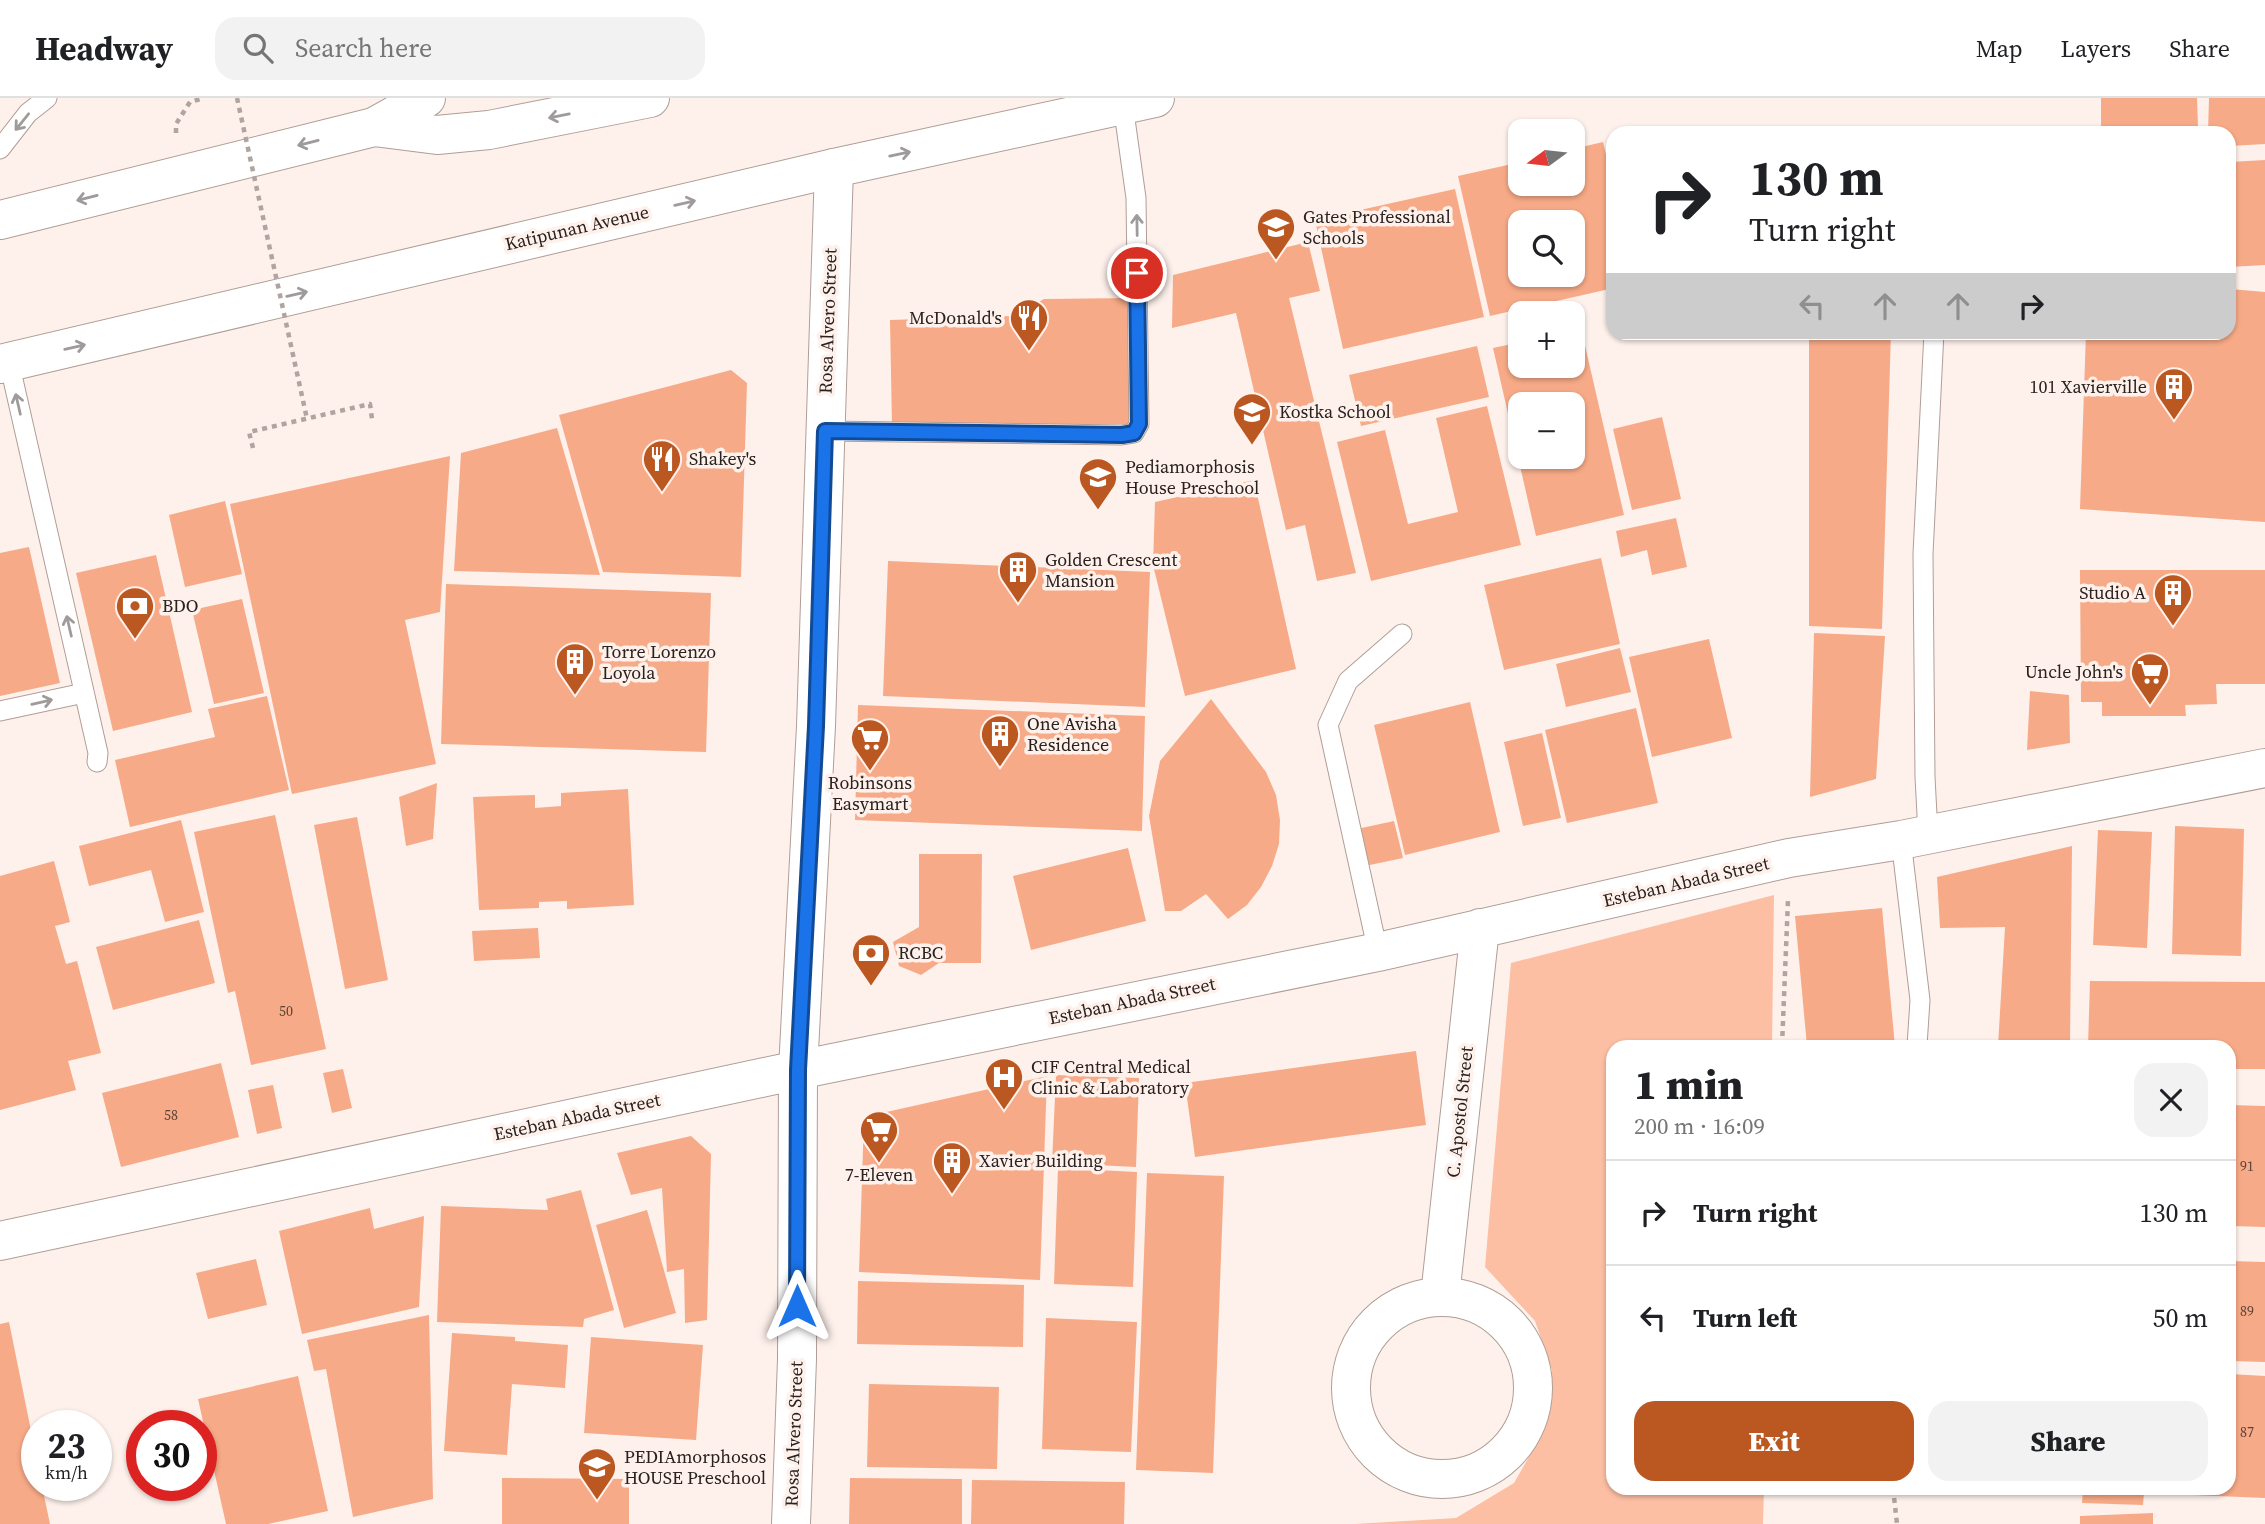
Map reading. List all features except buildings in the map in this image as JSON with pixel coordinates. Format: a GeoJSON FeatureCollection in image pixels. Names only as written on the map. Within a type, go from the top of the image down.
{"type":"FeatureCollection","features":[{"type":"Feature","properties":{"kind":"street"},"geometry":{"type":"LineString","coordinates":[[0,220],[374,127],[426,98]]}},
{"type":"Feature","properties":{"kind":"street"},"geometry":{"type":"LineString","coordinates":[[374,127],[437,135],[489,130],[650,98]]}},
{"type":"Feature","properties":{"kind":"street","name":"Katipunan Avenue"},"geometry":{"type":"LineString","coordinates":[[4,363],[834,168],[1139,102]]}},
{"type":"Feature","properties":{"kind":"street","name":"Rosa Alvero Street"},"geometry":{"type":"LineString","coordinates":[[791,1524],[797,1359],[798,1070],[816,726],[834,168]]}},
{"type":"Feature","properties":{"kind":"street","name":"Esteban Abada Street"},"geometry":{"type":"LineString","coordinates":[[0,1241],[798,1070],[1378,952],[1789,858],[1914,837],[2265,768]]}},
{"type":"Feature","properties":{"kind":"street","name":"C. Apostol Street"},"geometry":{"type":"LineString","coordinates":[[1440,1296],[1480,928]]}},
{"type":"Feature","properties":{"kind":"street"},"geometry":{"type":"LineString","coordinates":[[1440,1296],[1471,1301],[1499,1316],[1519,1340],[1531,1368],[1532,1400],[1523,1430],[1511,1447],[1479,1473],[1448,1480],[1417,1477],[1391,1464],[1370,1444],[1355,1419],[1350,1391],[1354,1361],[1366,1336],[1386,1314],[1412,1301],[1440,1296]]}},
{"type":"Feature","properties":{"kind":"lane"},"geometry":{"type":"LineString","coordinates":[[0,149],[29,113],[47,98]]}},
{"type":"Feature","properties":{"kind":"lane"},"geometry":{"type":"LineString","coordinates":[[825,431],[1134,433],[1139,424],[1136,198],[1139,102]]}},
{"type":"Feature","properties":{"kind":"lane"},"geometry":{"type":"LineString","coordinates":[[1917,1040],[1920,1000],[1914,837],[1925,777],[1923,554],[1934,340]]}},
{"type":"Feature","properties":{"kind":"lane"},"geometry":{"type":"LineString","coordinates":[[4,363],[84,692],[98,753],[97,762]]}},
{"type":"Feature","properties":{"kind":"lane"},"geometry":{"type":"LineString","coordinates":[[1378,952],[1328,725],[1348,681],[1402,634]]}},
{"type":"Feature","properties":{"kind":"lane"},"geometry":{"type":"LineString","coordinates":[[0,711],[84,692]]}},
{"type":"Feature","properties":{"kind":"path"},"geometry":{"type":"LineString","coordinates":[[190,102],[204,98]]}},
{"type":"Feature","properties":{"kind":"path"},"geometry":{"type":"LineString","coordinates":[[237,98],[307,418]]}},
{"type":"Feature","properties":{"kind":"path"},"geometry":{"type":"LineString","coordinates":[[253,448],[249,432],[370,404],[372,419]]}},
{"type":"Feature","properties":{"kind":"path"},"geometry":{"type":"LineString","coordinates":[[1782,1040],[1789,858]]}},
{"type":"Feature","properties":{"kind":"path"},"geometry":{"type":"LineString","coordinates":[[1894,1495],[1897,1524]]}},
{"type":"Feature","properties":{"kind":"shaded area"},"geometry":{"type":"Polygon","coordinates":[[[1774,895],[1772,1040],[1606,1040],[1606,1495],[1764,1495],[1763,1524],[1355,1524],[1456,1518],[1514,1483],[1543,1432],[1552,1370],[1535,1321],[1485,1267],[1511,963],[1774,895]]]}},
{"type":"Feature","properties":{"kind":"place","name":"Gates Professional Schools"},"geometry":{"type":"Point","coordinates":[1276,261]}},
{"type":"Feature","properties":{"kind":"place","name":"McDonald's"},"geometry":{"type":"Point","coordinates":[1029,352]}},
{"type":"Feature","properties":{"kind":"place","name":"101 Xavierville"},"geometry":{"type":"Point","coordinates":[2174,421]}},
{"type":"Feature","properties":{"kind":"place","name":"Kostka School"},"geometry":{"type":"Point","coordinates":[1252,446]}},
{"type":"Feature","properties":{"kind":"place","name":"Shakey's"},"geometry":{"type":"Point","coordinates":[662,493]}},
{"type":"Feature","properties":{"kind":"place","name":"Pediamorphosis House Preschool"},"geometry":{"type":"Point","coordinates":[1098,511]}},
{"type":"Feature","properties":{"kind":"place","name":"Golden Crescent Mansion"},"geometry":{"type":"Point","coordinates":[1018,604]}},
{"type":"Feature","properties":{"kind":"place","name":"Studio A"},"geometry":{"type":"Point","coordinates":[2173,627]}},
{"type":"Feature","properties":{"kind":"place","name":"BDO"},"geometry":{"type":"Point","coordinates":[135,640]}},
{"type":"Feature","properties":{"kind":"place","name":"Torre Lorenzo Loyola"},"geometry":{"type":"Point","coordinates":[575,696]}},
{"type":"Feature","properties":{"kind":"place","name":"Uncle John's"},"geometry":{"type":"Point","coordinates":[2150,706]}},
{"type":"Feature","properties":{"kind":"place","name":"One Avisha Residence"},"geometry":{"type":"Point","coordinates":[1000,768]}},
{"type":"Feature","properties":{"kind":"place","name":"Robinsons Easymart"},"geometry":{"type":"Point","coordinates":[870,772]}},
{"type":"Feature","properties":{"kind":"place","name":"RCBC"},"geometry":{"type":"Point","coordinates":[871,987]}},
{"type":"Feature","properties":{"kind":"place","name":"CIF Central Medical Clinic & Laboratory"},"geometry":{"type":"Point","coordinates":[1004,1111]}},
{"type":"Feature","properties":{"kind":"place","name":"7-Eleven"},"geometry":{"type":"Point","coordinates":[879,1164]}},
{"type":"Feature","properties":{"kind":"place","name":"Xavier Building"},"geometry":{"type":"Point","coordinates":[952,1195]}},
{"type":"Feature","properties":{"kind":"place","name":"PEDIAmorphosos HOUSE Preschool"},"geometry":{"type":"Point","coordinates":[597,1501]}},
{"type":"Feature","properties":{"kind":"route"},"geometry":{"type":"LineString","coordinates":[[797,1306],[798,1070],[816,726],[825,431],[1134,433],[1139,424],[1137,273]]}}]}
